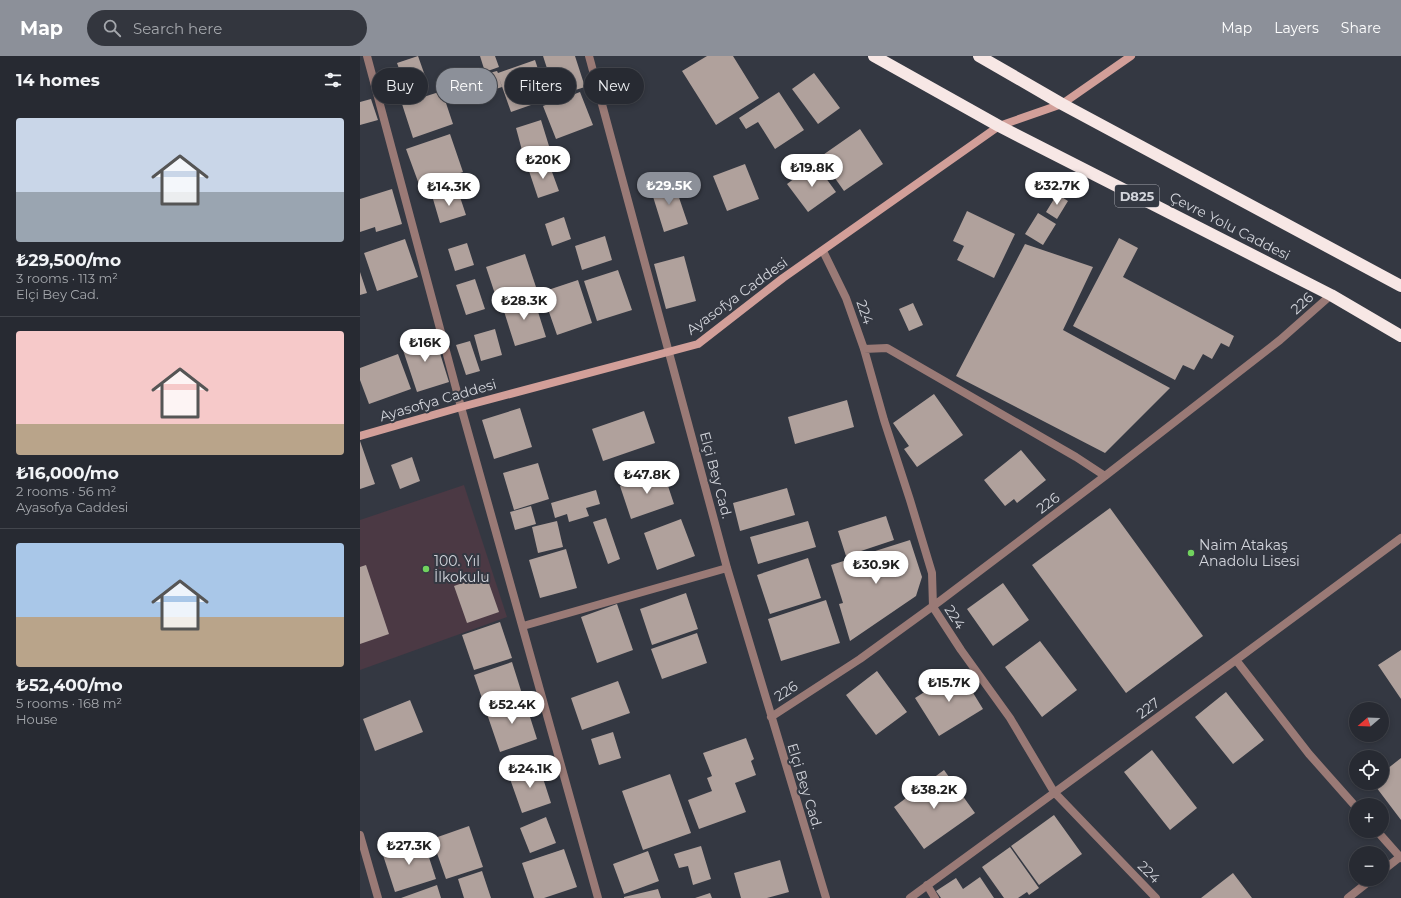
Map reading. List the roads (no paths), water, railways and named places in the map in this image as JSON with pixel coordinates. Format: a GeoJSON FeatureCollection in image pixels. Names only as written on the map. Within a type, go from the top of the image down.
{"type":"FeatureCollection","features":[{"type":"Feature","properties":{"kind":"highway","name":"Çevre Yolu Caddesi"},"geometry":{"type":"LineString","coordinates":[[874,56],[999,126],[1331,295],[1401,336]]}},
{"type":"Feature","properties":{"kind":"highway","name":"Çevre Yolu Caddesi"},"geometry":{"type":"LineString","coordinates":[[979,56],[1062,104],[1401,286]]}},
{"type":"Feature","properties":{"kind":"street"},"geometry":{"type":"LineString","coordinates":[[367,56],[461,407],[598,898]]}},
{"type":"Feature","properties":{"kind":"street","name":"Elçi Bey Cad."},"geometry":{"type":"LineString","coordinates":[[589,56],[727,568],[826,898]]}},
{"type":"Feature","properties":{"kind":"street","name":"Ayasofya Caddesi"},"geometry":{"type":"LineString","coordinates":[[360,436],[461,407],[698,344],[783,278],[999,126],[1062,104],[1131,56]]}},
{"type":"Feature","properties":{"kind":"street","name":"224"},"geometry":{"type":"LineString","coordinates":[[823,251],[846,298],[864,349],[884,420],[932,574],[933,607],[1010,718],[1054,792],[1156,898]]}},
{"type":"Feature","properties":{"kind":"street","name":"226"},"geometry":{"type":"LineString","coordinates":[[771,717],[860,659],[933,607],[1280,340],[1331,295]]}},
{"type":"Feature","properties":{"kind":"street"},"geometry":{"type":"LineString","coordinates":[[864,349],[887,348],[1076,457],[1104,476]]}},
{"type":"Feature","properties":{"kind":"street","name":"227"},"geometry":{"type":"LineString","coordinates":[[910,898],[1401,538]]}},
{"type":"Feature","properties":{"kind":"street"},"geometry":{"type":"LineString","coordinates":[[522,626],[727,568]]}},
{"type":"Feature","properties":{"kind":"street"},"geometry":{"type":"LineString","coordinates":[[1236,660],[1309,754],[1349,799]]}},
{"type":"Feature","properties":{"kind":"street"},"geometry":{"type":"LineString","coordinates":[[360,835],[378,898]]}},
{"type":"Feature","properties":{"kind":"street"},"geometry":{"type":"LineString","coordinates":[[1383,838],[1401,857],[1389,866]]}},
{"type":"Feature","properties":{"kind":"street"},"geometry":{"type":"LineString","coordinates":[[927,885],[935,898]]}},
{"type":"Feature","properties":{"kind":"street"},"geometry":{"type":"LineString","coordinates":[[1348,898],[1363,886]]}},
{"type":"Feature","properties":{"kind":"place","name":"Naim Atakaş Anadolu Lisesi"},"geometry":{"type":"Point","coordinates":[1191,553]}},
{"type":"Feature","properties":{"kind":"place","name":"100. Yıl İlkokulu"},"geometry":{"type":"Point","coordinates":[426,569]}}]}
